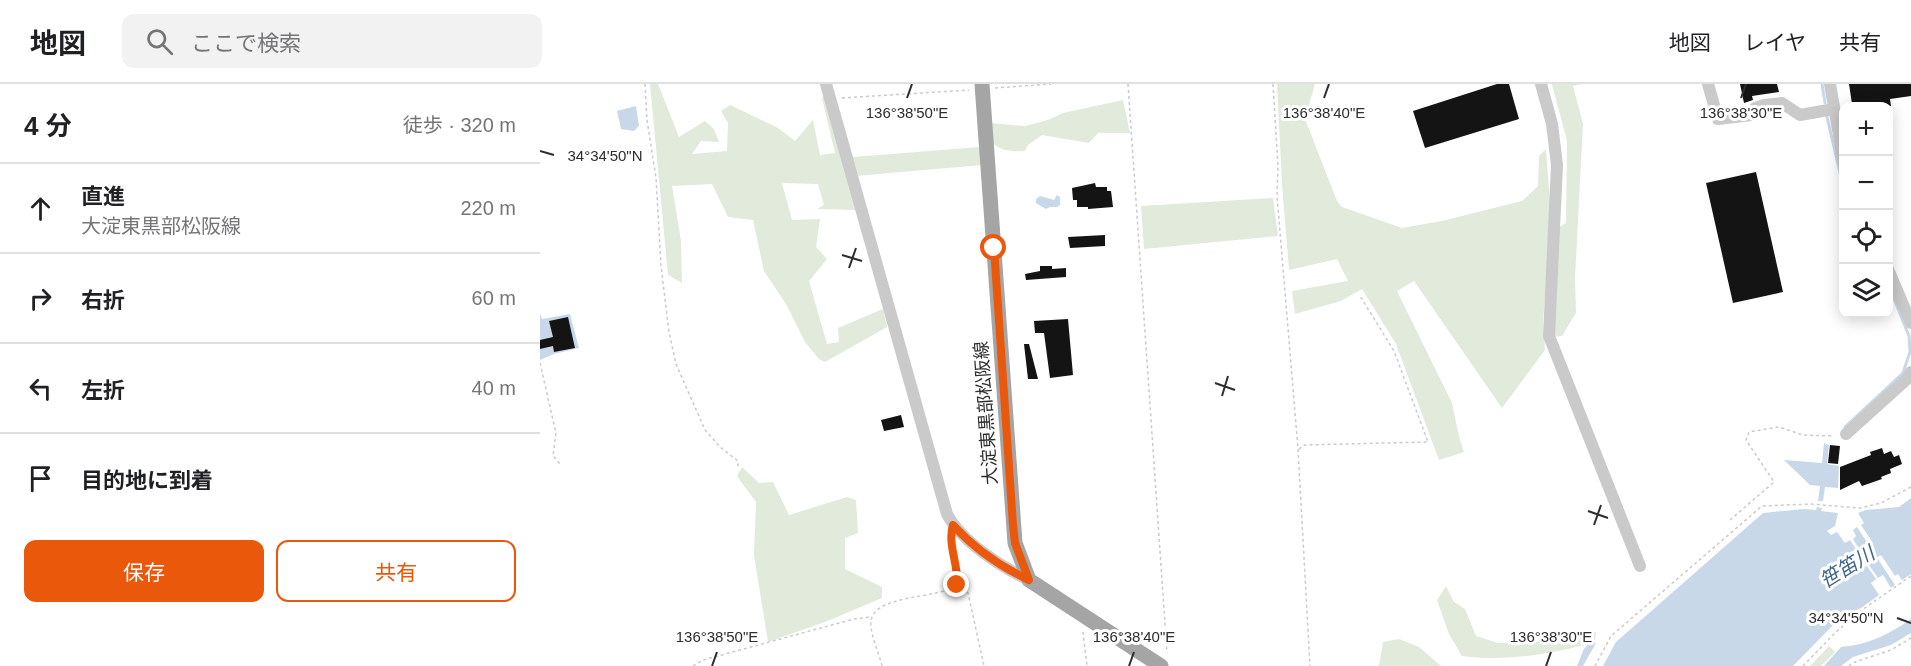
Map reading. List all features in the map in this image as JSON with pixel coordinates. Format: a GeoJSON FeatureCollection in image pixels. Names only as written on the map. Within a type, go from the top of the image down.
{"type":"FeatureCollection","features":[{"type":"Feature","properties":{"kind":"main road","name":"大淀東黒部松阪線"},"geometry":{"type":"LineString","coordinates":[[983,86],[1013,525],[1015,543],[1029,580]]}},
{"type":"Feature","properties":{"kind":"main road"},"geometry":{"type":"LineString","coordinates":[[1029,580],[1085,617],[1164,660]]}},
{"type":"Feature","properties":{"kind":"street"},"geometry":{"type":"LineString","coordinates":[[826,84],[943,502],[953,525],[988,555],[1012,572],[1029,580]]}},
{"type":"Feature","properties":{"kind":"street"},"geometry":{"type":"LineString","coordinates":[[1541,84],[1552,124],[1557,165],[1549,336],[1640,566]]}},
{"type":"Feature","properties":{"kind":"street"},"geometry":{"type":"LineString","coordinates":[[1708,84],[1718,119],[1751,115],[1755,108],[1782,103],[1800,115],[1834,109]]}},
{"type":"Feature","properties":{"kind":"street"},"geometry":{"type":"LineString","coordinates":[[1830,84],[1842,156]]}},
{"type":"Feature","properties":{"kind":"street"},"geometry":{"type":"LineString","coordinates":[[1893,281],[1911,323]]}},
{"type":"Feature","properties":{"kind":"street"},"geometry":{"type":"LineString","coordinates":[[1846,434],[1907,379],[1911,372]]}},
{"type":"Feature","properties":{"kind":"path"},"geometry":{"type":"LineString","coordinates":[[645,84],[647,120],[656,178],[661,266],[669,332],[676,364],[705,430],[720,447],[738,461],[738,468]]}},
{"type":"Feature","properties":{"kind":"path"},"geometry":{"type":"LineString","coordinates":[[830,99],[983,86],[1051,84]]}},
{"type":"Feature","properties":{"kind":"path"},"geometry":{"type":"LineString","coordinates":[[1128,84],[1164,660]]}},
{"type":"Feature","properties":{"kind":"path"},"geometry":{"type":"LineString","coordinates":[[1273,84],[1278,166],[1277,196],[1298,449],[1310,666]]}},
{"type":"Feature","properties":{"kind":"path"},"geometry":{"type":"LineString","coordinates":[[1298,449],[1304,445],[1428,442],[1394,351],[1360,296]]}},
{"type":"Feature","properties":{"kind":"path"},"geometry":{"type":"LineString","coordinates":[[540,363],[556,433],[553,456],[560,464]]}},
{"type":"Feature","properties":{"kind":"path"},"geometry":{"type":"LineString","coordinates":[[1730,520],[1774,482],[1746,440],[1749,432],[1779,427],[1803,435],[1846,434]]}},
{"type":"Feature","properties":{"kind":"path"},"geometry":{"type":"LineString","coordinates":[[1595,666],[1611,636],[1762,506],[1811,504],[1860,508],[1881,503],[1911,487]]}},
{"type":"Feature","properties":{"kind":"path"},"geometry":{"type":"LineString","coordinates":[[693,666],[704,660],[871,616],[880,608],[897,600],[943,593],[957,585],[958,572],[950,533],[953,525]]}},
{"type":"Feature","properties":{"kind":"path"},"geometry":{"type":"LineString","coordinates":[[1803,666],[1859,612],[1911,576]]}},
{"type":"Feature","properties":{"kind":"path"},"geometry":{"type":"LineString","coordinates":[[957,581],[968,593],[984,666]]}},
{"type":"Feature","properties":{"kind":"path"},"geometry":{"type":"LineString","coordinates":[[871,616],[871,625],[882,666]]}},
{"type":"Feature","properties":{"kind":"path"},"geometry":{"type":"LineString","coordinates":[[1085,617],[1083,626],[1087,666]]}},
{"type":"Feature","properties":{"kind":"path"},"geometry":{"type":"LineString","coordinates":[[1849,666],[1891,650],[1911,638]]}},
{"type":"Feature","properties":{"kind":"green space"},"geometry":{"type":"Polygon","coordinates":[[[650,84],[658,84],[679,137],[705,121],[714,129],[719,142],[701,141],[692,154],[727,151],[728,123],[721,111],[730,105],[778,128],[795,141],[813,120],[820,155],[835,153],[822,98],[826,93],[856,210],[817,209],[824,205],[818,184],[782,183],[792,220],[820,219],[816,247],[827,259],[809,281],[827,344],[839,342],[838,328],[883,309],[887,327],[825,362],[819,359],[805,342],[786,304],[764,271],[753,220],[728,217],[712,184],[672,186],[681,241],[682,283],[668,275],[650,84]]]}},
{"type":"Feature","properties":{"kind":"green space"},"geometry":{"type":"Polygon","coordinates":[[[1277,84],[1315,84],[1305,119],[1337,201],[1342,207],[1402,228],[1442,221],[1522,201],[1538,186],[1539,156],[1546,149],[1551,215],[1543,322],[1545,350],[1502,408],[1414,281],[1397,291],[1452,403],[1464,452],[1439,460],[1396,344],[1362,289],[1341,301],[1295,314],[1292,291],[1348,281],[1337,259],[1289,270],[1277,84]]]}},
{"type":"Feature","properties":{"kind":"green space"},"geometry":{"type":"Polygon","coordinates":[[[1552,84],[1582,84],[1573,86],[1583,124],[1575,278],[1576,313],[1562,336],[1553,337],[1558,228],[1566,223],[1567,141],[1552,84]]]}},
{"type":"Feature","properties":{"kind":"green space"},"geometry":{"type":"Polygon","coordinates":[[[1123,100],[1130,133],[1098,133],[1089,143],[1042,135],[1028,145],[1025,151],[1003,149],[992,141],[991,123],[1025,126],[1063,113],[1123,100]]]}},
{"type":"Feature","properties":{"kind":"green space"},"geometry":{"type":"Polygon","coordinates":[[[835,109],[840,111],[853,157],[980,147],[982,165],[856,176],[835,109]]]}},
{"type":"Feature","properties":{"kind":"green space"},"geometry":{"type":"Polygon","coordinates":[[[1273,198],[1278,236],[1144,249],[1141,206],[1273,198]]]}},
{"type":"Feature","properties":{"kind":"green space"},"geometry":{"type":"Polygon","coordinates":[[[742,467],[759,483],[773,482],[789,515],[847,497],[856,500],[858,533],[845,538],[845,569],[882,587],[882,598],[825,622],[768,642],[754,555],[756,502],[737,476],[742,467]]]}},
{"type":"Feature","properties":{"kind":"green space"},"geometry":{"type":"Polygon","coordinates":[[[1446,586],[1454,602],[1465,609],[1476,636],[1498,643],[1563,641],[1596,632],[1595,642],[1529,656],[1478,658],[1462,656],[1449,634],[1437,600],[1446,586]]]}},
{"type":"Feature","properties":{"kind":"green space"},"geometry":{"type":"Polygon","coordinates":[[[1399,639],[1419,647],[1441,666],[1379,666],[1383,642],[1399,639]]]}},
{"type":"Feature","properties":{"kind":"green space"},"geometry":{"type":"Polygon","coordinates":[[[1829,646],[1835,652],[1821,666],[1810,666],[1829,646]]]}},
{"type":"Feature","properties":{"kind":"water"},"geometry":{"type":"Polygon","coordinates":[[[636,106],[639,126],[634,131],[621,129],[617,111],[636,106]]]}},
{"type":"Feature","properties":{"kind":"water"},"geometry":{"type":"Polygon","coordinates":[[[1057,195],[1060,197],[1060,205],[1057,207],[1046,209],[1036,203],[1036,199],[1040,196],[1054,200],[1057,195]]]}},
{"type":"Feature","properties":{"kind":"water"},"geometry":{"type":"Polygon","coordinates":[[[540,313],[542,319],[570,314],[579,348],[540,360],[540,313]]]}},
{"type":"Feature","properties":{"kind":"water"},"geometry":{"type":"Polygon","coordinates":[[[1824,443],[1829,445],[1827,464],[1839,466],[1838,488],[1825,487],[1823,501],[1818,501],[1820,486],[1810,485],[1784,460],[1822,463],[1824,443]]]}},
{"type":"Feature","properties":{"kind":"water"},"geometry":{"type":"Polygon","coordinates":[[[1911,498],[1911,574],[1902,580],[1898,574],[1895,576],[1861,525],[1864,523],[1858,513],[1866,510],[1899,507],[1911,498]]]}},
{"type":"Feature","properties":{"kind":"water"},"geometry":{"type":"Polygon","coordinates":[[[1817,507],[1822,508],[1821,511],[1838,513],[1835,526],[1827,531],[1831,535],[1837,532],[1845,543],[1850,540],[1859,554],[1855,557],[1862,568],[1867,566],[1876,579],[1871,583],[1879,595],[1861,608],[1841,617],[1793,666],[1603,666],[1616,642],[1763,513],[1816,510],[1817,507]]]}},
{"type":"Feature","properties":{"kind":"water"},"geometry":{"type":"Polygon","coordinates":[[[1857,527],[1895,585],[1891,588],[1883,575],[1878,578],[1869,565],[1874,561],[1866,550],[1861,552],[1853,539],[1856,536],[1853,530],[1857,527]]]}},
{"type":"Feature","properties":{"kind":"water"},"geometry":{"type":"Polygon","coordinates":[[[1911,619],[1911,633],[1891,645],[1853,657],[1841,666],[1824,666],[1841,647],[1878,638],[1911,619]]]}},
{"type":"Feature","properties":{"kind":"water"},"geometry":{"type":"Polygon","coordinates":[[[1590,642],[1596,643],[1583,666],[1577,666],[1584,649],[1590,642]]]}},
{"type":"Feature","properties":{"kind":"building"},"geometry":{"type":"Polygon","coordinates":[[[1497,84],[1509,84],[1519,119],[1425,148],[1413,111],[1497,84]]]}},
{"type":"Feature","properties":{"kind":"building"},"geometry":{"type":"Polygon","coordinates":[[[1740,84],[1777,84],[1779,92],[1752,96],[1753,100],[1744,103],[1740,84]]]}},
{"type":"Feature","properties":{"kind":"building"},"geometry":{"type":"Polygon","coordinates":[[[1849,84],[1911,84],[1911,96],[1890,99],[1890,102],[1852,102],[1849,84]]]}},
{"type":"Feature","properties":{"kind":"building"},"geometry":{"type":"Polygon","coordinates":[[[1756,172],[1783,292],[1733,303],[1706,183],[1756,172]]]}},
{"type":"Feature","properties":{"kind":"building"},"geometry":{"type":"Polygon","coordinates":[[[1095,183],[1096,187],[1107,187],[1107,191],[1111,191],[1113,207],[1088,209],[1088,207],[1077,207],[1077,200],[1073,200],[1072,188],[1095,183]]]}},
{"type":"Feature","properties":{"kind":"building"},"geometry":{"type":"Polygon","coordinates":[[[1105,235],[1105,246],[1070,248],[1068,237],[1105,235]]]}},
{"type":"Feature","properties":{"kind":"building"},"geometry":{"type":"Polygon","coordinates":[[[1040,266],[1052,266],[1052,269],[1066,268],[1066,277],[1026,280],[1025,274],[1040,271],[1040,266]]]}},
{"type":"Feature","properties":{"kind":"building"},"geometry":{"type":"Polygon","coordinates":[[[568,317],[575,348],[554,352],[553,346],[540,349],[540,340],[553,337],[549,321],[568,317]]]}},
{"type":"Feature","properties":{"kind":"building"},"geometry":{"type":"Polygon","coordinates":[[[1068,319],[1073,375],[1050,378],[1044,333],[1035,333],[1034,321],[1068,319]]]}},
{"type":"Feature","properties":{"kind":"building"},"geometry":{"type":"Polygon","coordinates":[[[1024,344],[1029,344],[1038,379],[1028,379],[1024,344]]]}},
{"type":"Feature","properties":{"kind":"building"},"geometry":{"type":"Polygon","coordinates":[[[901,415],[904,427],[884,431],[881,420],[901,415]]]}},
{"type":"Feature","properties":{"kind":"building"},"geometry":{"type":"Polygon","coordinates":[[[1830,445],[1840,446],[1838,464],[1828,463],[1830,445]]]}},
{"type":"Feature","properties":{"kind":"building"},"geometry":{"type":"Polygon","coordinates":[[[1882,448],[1884,454],[1891,451],[1894,457],[1899,455],[1902,464],[1890,469],[1891,473],[1881,477],[1882,479],[1862,486],[1859,481],[1840,490],[1840,467],[1871,455],[1870,452],[1882,448]]]}},
{"type":"Feature","properties":{"kind":"waterway"},"geometry":{"type":"LineString","coordinates":[[1822,84],[1825,103]]}},
{"type":"Feature","properties":{"kind":"waterway"},"geometry":{"type":"LineString","coordinates":[[1827,117],[1839,169]]}},
{"type":"Feature","properties":{"kind":"waterway"},"geometry":{"type":"LineString","coordinates":[[1845,427],[1903,373],[1910,352],[1909,336],[1893,296]]}},
{"type":"Feature","properties":{"kind":"waterway","name":"笹笛川"},"geometry":{"type":"LineString","coordinates":[[1836,572],[1911,526]]}},
{"type":"Feature","properties":{"kind":"route"},"geometry":{"type":"LineString","coordinates":[[957,585],[958,572],[950,533],[953,525],[988,555],[1012,572],[1029,580],[1015,543],[1013,525],[994,248]]}}]}
